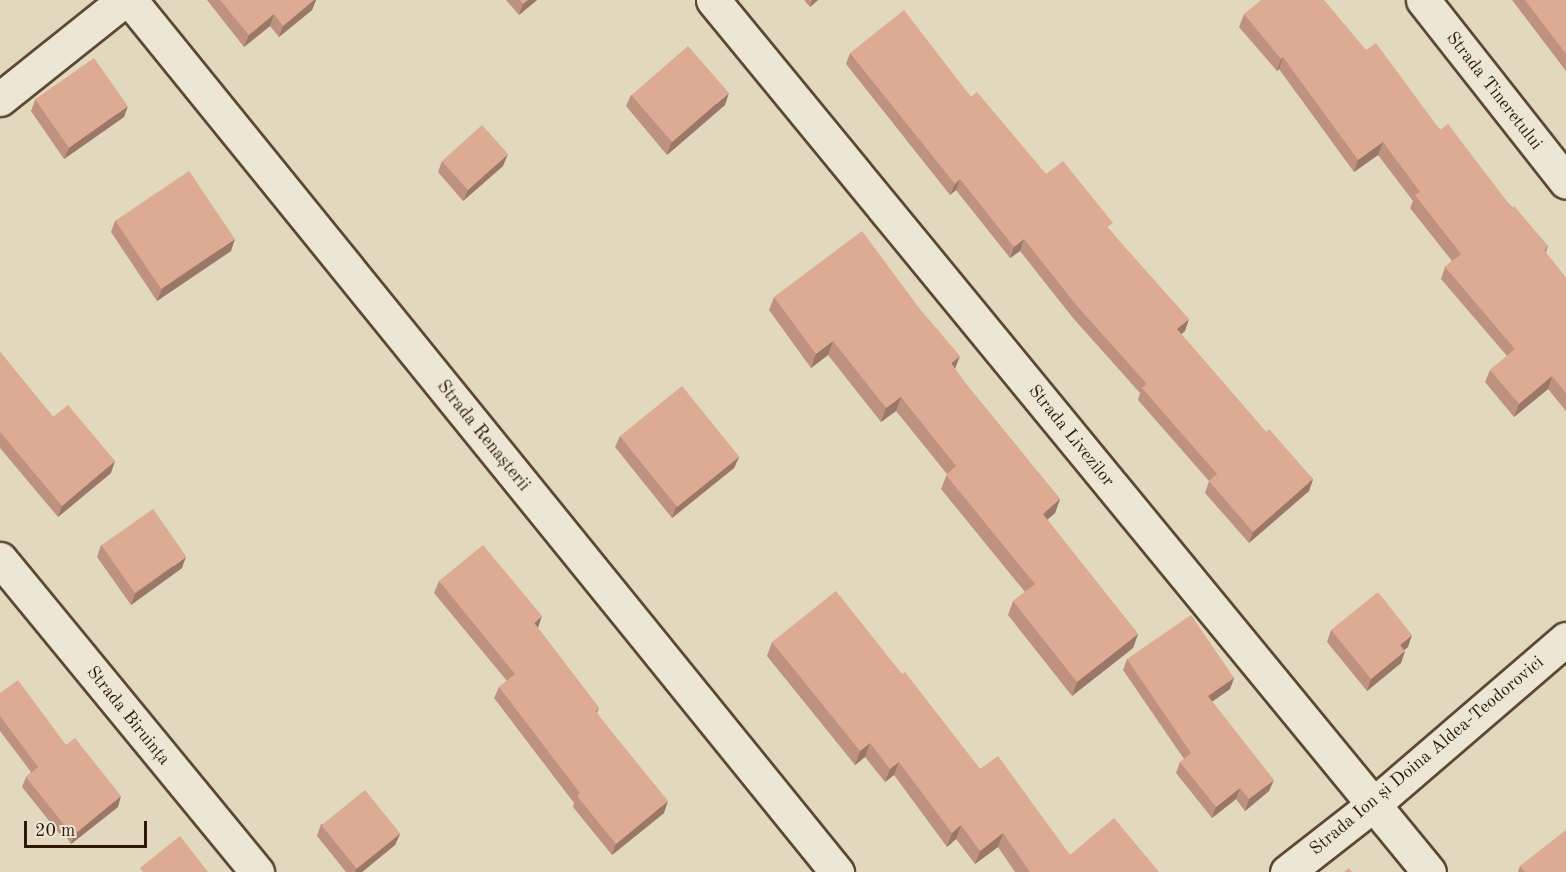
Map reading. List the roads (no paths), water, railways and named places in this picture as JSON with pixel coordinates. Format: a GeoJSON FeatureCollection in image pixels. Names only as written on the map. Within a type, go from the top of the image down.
{"type":"FeatureCollection","features":[{"type":"Feature","properties":{"kind":"street"},"geometry":{"type":"LineString","coordinates":[[0,99],[124,0]]}},
{"type":"Feature","properties":{"kind":"street","name":"Strada Renașterii"},"geometry":{"type":"LineString","coordinates":[[130,0],[837,872]]}},
{"type":"Feature","properties":{"kind":"street","name":"Strada Livezilor"},"geometry":{"type":"LineString","coordinates":[[713,0],[1429,872]]}},
{"type":"Feature","properties":{"kind":"street","name":"Strada Tineretului"},"geometry":{"type":"LineString","coordinates":[[1423,0],[1566,182]]}},
{"type":"Feature","properties":{"kind":"street","name":"Strada Biruința"},"geometry":{"type":"LineString","coordinates":[[0,560],[257,872]]}},
{"type":"Feature","properties":{"kind":"street","name":"Strada Ion și Doina Aldea-Teodorovici"},"geometry":{"type":"LineString","coordinates":[[1287,872],[1374,804],[1566,639]]}}]}
